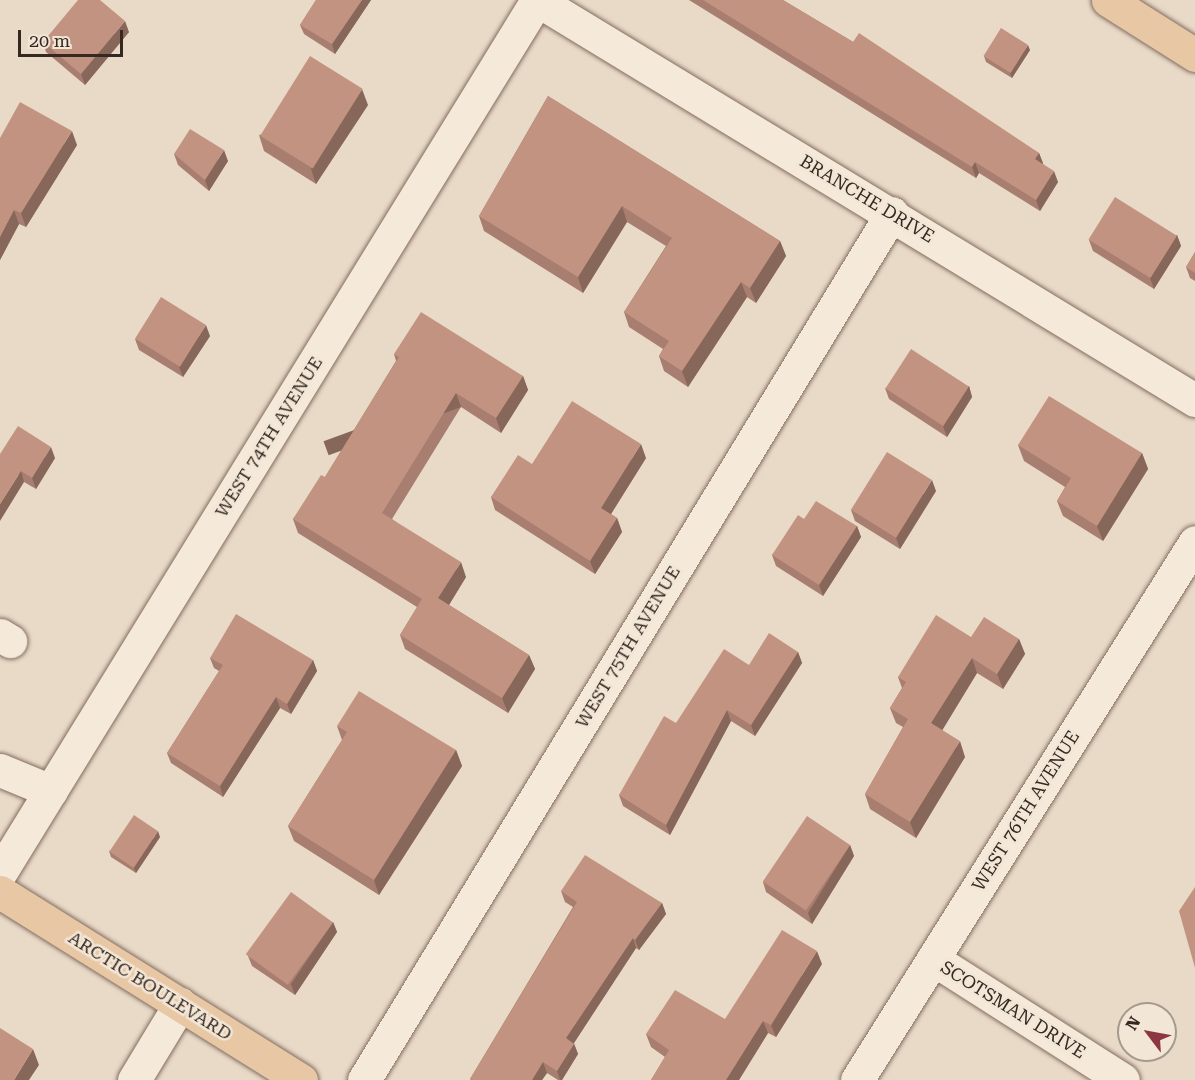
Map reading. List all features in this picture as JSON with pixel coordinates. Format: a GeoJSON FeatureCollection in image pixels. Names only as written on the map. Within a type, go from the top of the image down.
{"type":"FeatureCollection","features":[{"type":"Feature","properties":{"kind":"main road"},"geometry":{"type":"LineString","coordinates":[[1108,0],[1195,55]]}},
{"type":"Feature","properties":{"kind":"main road","name":"ARCTIC BOULEVARD"},"geometry":{"type":"LineString","coordinates":[[0,892],[301,1080]]}},
{"type":"Feature","properties":{"kind":"street","name":"BRANCHE DRIVE"},"geometry":{"type":"LineString","coordinates":[[537,0],[892,213],[1195,400]]}},
{"type":"Feature","properties":{"kind":"street","name":"WEST 74TH AVENUE"},"geometry":{"type":"LineString","coordinates":[[0,873],[537,0]]}},
{"type":"Feature","properties":{"kind":"street","name":"WEST 75TH AVENUE"},"geometry":{"type":"LineString","coordinates":[[364,1080],[892,213]]}},
{"type":"Feature","properties":{"kind":"street","name":"WEST 76TH AVENUE"},"geometry":{"type":"LineString","coordinates":[[857,1080],[1195,542]]}},
{"type":"Feature","properties":{"kind":"street"},"geometry":{"type":"LineString","coordinates":[[0,770],[51,790]]}},
{"type":"Feature","properties":{"kind":"street","name":"SCOTSMAN DRIVE"},"geometry":{"type":"LineString","coordinates":[[933,959],[1123,1080]]}},
{"type":"Feature","properties":{"kind":"street"},"geometry":{"type":"LineString","coordinates":[[134,1080],[180,1005]]}},
{"type":"Feature","properties":{"kind":"building"},"geometry":{"type":"Polygon","coordinates":[[[78,0],[100,0],[125,21],[81,74],[43,42],[78,0]]]}},
{"type":"Feature","properties":{"kind":"building"},"geometry":{"type":"Polygon","coordinates":[[[316,0],[362,0],[332,44],[300,25],[316,0]]]}},
{"type":"Feature","properties":{"kind":"building"},"geometry":{"type":"Polygon","coordinates":[[[703,0],[783,0],[853,42],[859,33],[1039,153],[1035,159],[1054,171],[1036,200],[975,162],[972,167],[703,0]]]}},
{"type":"Feature","properties":{"kind":"building"},"geometry":{"type":"Polygon","coordinates":[[[1001,28],[1028,45],[1011,73],[984,56],[1001,28]]]}},
{"type":"Feature","properties":{"kind":"building"},"geometry":{"type":"Polygon","coordinates":[[[310,56],[363,89],[313,169],[260,136],[310,56]]]}},
{"type":"Feature","properties":{"kind":"building"},"geometry":{"type":"Polygon","coordinates":[[[548,96],[780,241],[750,288],[741,282],[682,371],[659,356],[669,341],[624,312],[672,238],[622,206],[578,277],[479,216],[548,96]]]}},
{"type":"Feature","properties":{"kind":"building"},"geometry":{"type":"Polygon","coordinates":[[[20,102],[72,131],[21,213],[14,210],[0,237],[0,138],[20,102]]]}},
{"type":"Feature","properties":{"kind":"building"},"geometry":{"type":"Polygon","coordinates":[[[190,129],[224,150],[205,180],[174,154],[190,129]]]}},
{"type":"Feature","properties":{"kind":"building"},"geometry":{"type":"Polygon","coordinates":[[[1115,197],[1177,236],[1150,278],[1089,239],[1115,197]]]}},
{"type":"Feature","properties":{"kind":"building"},"geometry":{"type":"Polygon","coordinates":[[[1195,252],[1195,273],[1186,267],[1195,252]]]}},
{"type":"Feature","properties":{"kind":"building"},"geometry":{"type":"Polygon","coordinates":[[[161,297],[206,325],[180,367],[135,339],[161,297]]]}},
{"type":"Feature","properties":{"kind":"building"},"geometry":{"type":"Polygon","coordinates":[[[421,312],[523,376],[496,418],[456,393],[382,513],[461,562],[438,598],[529,655],[502,698],[400,635],[422,599],[293,519],[321,475],[325,477],[399,357],[394,354],[421,312]]]}},
{"type":"Feature","properties":{"kind":"building"},"geometry":{"type":"Polygon","coordinates":[[[911,349],[969,387],[943,426],[885,388],[911,349]]]}},
{"type":"Feature","properties":{"kind":"building"},"geometry":{"type":"Polygon","coordinates":[[[1049,396],[1142,453],[1097,526],[1057,501],[1071,478],[1018,445],[1049,396]]]}},
{"type":"Feature","properties":{"kind":"building"},"geometry":{"type":"Polygon","coordinates":[[[572,401],[641,444],[601,508],[617,518],[590,561],[491,497],[518,455],[532,464],[572,401]]]}},
{"type":"Feature","properties":{"kind":"building"},"geometry":{"type":"Polygon","coordinates":[[[18,426],[51,447],[32,478],[21,471],[0,504],[0,454],[18,426]]]}},
{"type":"Feature","properties":{"kind":"building"},"geometry":{"type":"Polygon","coordinates":[[[887,452],[932,480],[896,538],[851,510],[887,452]]]}},
{"type":"Feature","properties":{"kind":"building"},"geometry":{"type":"Polygon","coordinates":[[[816,501],[857,526],[819,585],[772,555],[798,515],[804,519],[816,501]]]}},
{"type":"Feature","properties":{"kind":"building"},"geometry":{"type":"Polygon","coordinates":[[[236,614],[313,660],[287,704],[276,697],[220,786],[167,753],[223,665],[210,658],[236,614]]]}},
{"type":"Feature","properties":{"kind":"building"},"geometry":{"type":"Polygon","coordinates":[[[936,615],[971,637],[984,617],[1019,639],[997,674],[972,658],[931,723],[960,741],[910,822],[865,794],[908,719],[890,708],[906,682],[898,677],[936,615]]]}},
{"type":"Feature","properties":{"kind":"building"},"geometry":{"type":"Polygon","coordinates":[[[769,633],[798,652],[751,725],[727,710],[666,825],[619,795],[664,716],[676,723],[724,649],[749,665],[769,633]]]}},
{"type":"Feature","properties":{"kind":"building"},"geometry":{"type":"Polygon","coordinates":[[[359,691],[456,750],[374,880],[288,826],[347,732],[337,726],[359,691]]]}},
{"type":"Feature","properties":{"kind":"building"},"geometry":{"type":"Polygon","coordinates":[[[134,815],[158,831],[133,868],[109,851],[134,815]]]}},
{"type":"Feature","properties":{"kind":"building"},"geometry":{"type":"Polygon","coordinates":[[[807,816],[850,845],[806,911],[763,881],[807,816]]]}},
{"type":"Feature","properties":{"kind":"building"},"geometry":{"type":"Polygon","coordinates":[[[585,855],[662,903],[635,940],[633,938],[566,1038],[574,1044],[557,1071],[543,1062],[532,1080],[470,1079],[577,902],[561,891],[585,855]]]}},
{"type":"Feature","properties":{"kind":"building"},"geometry":{"type":"Polygon","coordinates":[[[1195,887],[1195,968],[1179,911],[1195,887]]]}},
{"type":"Feature","properties":{"kind":"building"},"geometry":{"type":"Polygon","coordinates":[[[291,892],[333,923],[288,985],[246,954],[291,892]]]}},
{"type":"Feature","properties":{"kind":"building"},"geometry":{"type":"Polygon","coordinates":[[[782,930],[817,951],[771,1025],[763,1021],[726,1080],[651,1080],[669,1050],[646,1034],[675,990],[725,1019],[782,930]]]}},
{"type":"Feature","properties":{"kind":"building"},"geometry":{"type":"Polygon","coordinates":[[[0,1028],[33,1049],[14,1080],[0,1080],[0,1028]]]}}]}
